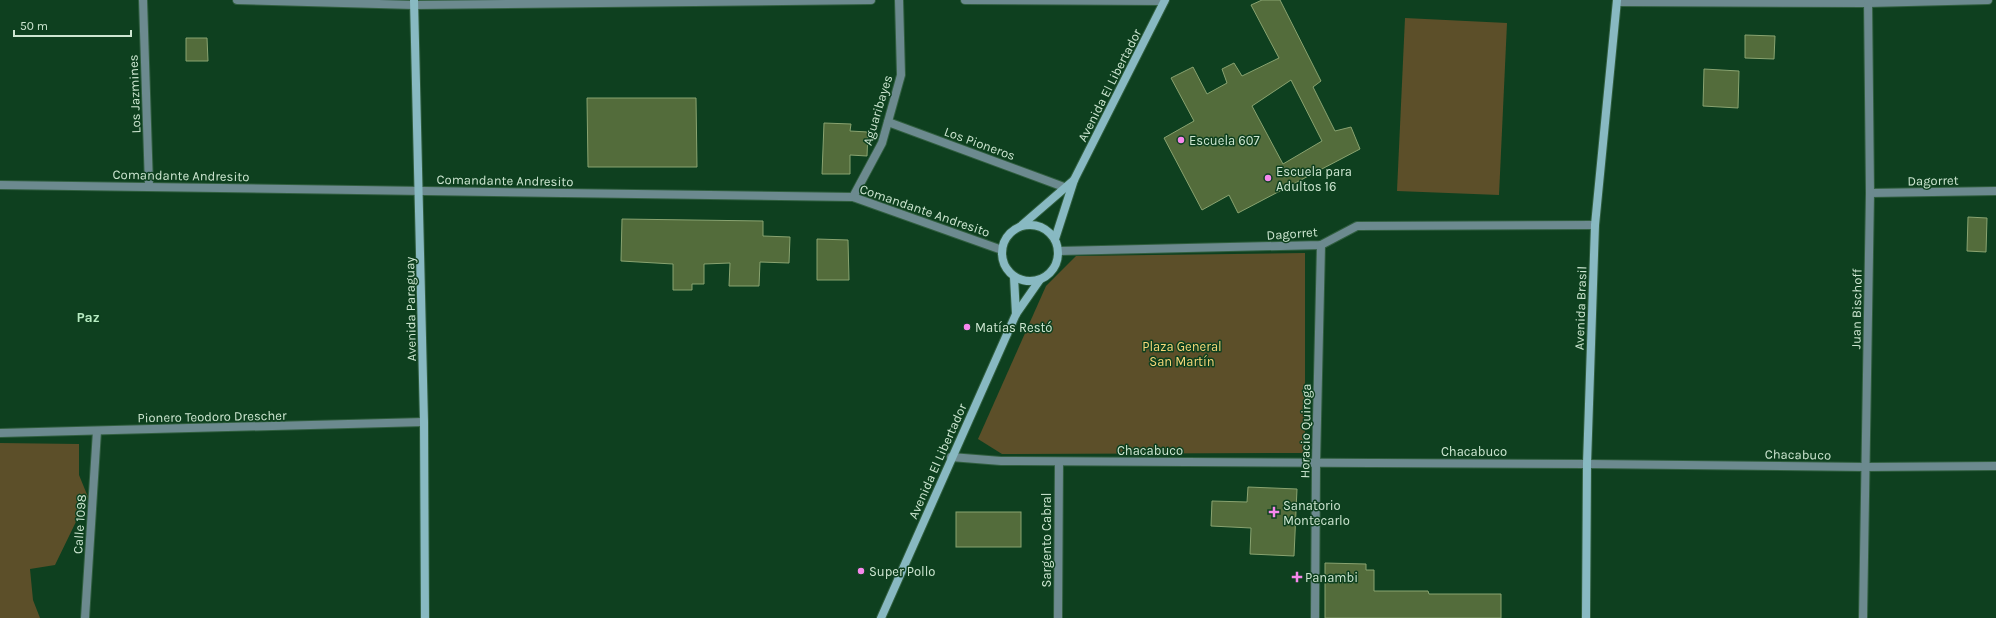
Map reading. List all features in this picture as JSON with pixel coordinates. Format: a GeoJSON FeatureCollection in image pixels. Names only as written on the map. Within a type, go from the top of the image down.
{"type":"FeatureCollection","features":[{"type":"Feature","properties":{"kind":"main road","name":"Avenida El Libertador"},"geometry":{"type":"LineString","coordinates":[[1055,239],[1074,180],[1164,1]]}},
{"type":"Feature","properties":{"kind":"main road","name":"Avenida Brasil"},"geometry":{"type":"LineString","coordinates":[[1586,618],[1587,464],[1594,225],[1617,1]]}},
{"type":"Feature","properties":{"kind":"main road","name":"Avenida Paraguay"},"geometry":{"type":"LineString","coordinates":[[414,2],[424,422],[425,618]]}},
{"type":"Feature","properties":{"kind":"main road","name":"Avenida El Libertador"},"geometry":{"type":"LineString","coordinates":[[1022,225],[1064,187],[1074,180]]}},
{"type":"Feature","properties":{"kind":"main road"},"geometry":{"type":"LineString","coordinates":[[1034,224],[1046,229],[1055,239],[1059,251],[1057,264],[1050,274],[1039,281],[1026,282],[1014,277],[1005,268],[1002,250],[1003,242],[1010,232],[1022,225],[1034,224]]}},
{"type":"Feature","properties":{"kind":"main road","name":"Avenida El Libertador"},"geometry":{"type":"LineString","coordinates":[[1014,277],[1016,314]]}},
{"type":"Feature","properties":{"kind":"main road","name":"Avenida El Libertador"},"geometry":{"type":"LineString","coordinates":[[881,618],[951,457],[1016,314],[1039,281]]}},
{"type":"Feature","properties":{"kind":"street","name":"Los Jazmines"},"geometry":{"type":"LineString","coordinates":[[143,0],[150,186]]}},
{"type":"Feature","properties":{"kind":"street"},"geometry":{"type":"LineString","coordinates":[[237,0],[414,2],[871,0]]}},
{"type":"Feature","properties":{"kind":"street","name":"Aguaribayes"},"geometry":{"type":"LineString","coordinates":[[853,197],[882,143],[901,76],[899,0]]}},
{"type":"Feature","properties":{"kind":"street"},"geometry":{"type":"LineString","coordinates":[[966,0],[1164,1]]}},
{"type":"Feature","properties":{"kind":"street"},"geometry":{"type":"LineString","coordinates":[[1617,1],[1868,2],[1988,0]]}},
{"type":"Feature","properties":{"kind":"street","name":"Juan Bischoff"},"geometry":{"type":"LineString","coordinates":[[1863,618],[1870,193],[1868,2]]}},
{"type":"Feature","properties":{"kind":"street","name":"Los Pioneros"},"geometry":{"type":"LineString","coordinates":[[888,122],[1064,187]]}},
{"type":"Feature","properties":{"kind":"street","name":"Comandante Andresito"},"geometry":{"type":"LineString","coordinates":[[0,185],[853,197],[1002,250]]}},
{"type":"Feature","properties":{"kind":"street","name":"Dagorret"},"geometry":{"type":"LineString","coordinates":[[1870,193],[1996,191]]}},
{"type":"Feature","properties":{"kind":"street","name":"Dagorret"},"geometry":{"type":"LineString","coordinates":[[1059,251],[1321,245],[1357,226],[1594,225]]}},
{"type":"Feature","properties":{"kind":"street","name":"Horacio Quiroga"},"geometry":{"type":"LineString","coordinates":[[1315,618],[1316,463],[1321,245]]}},
{"type":"Feature","properties":{"kind":"street","name":"Pionero Teodoro Drescher"},"geometry":{"type":"LineString","coordinates":[[0,433],[424,422]]}},
{"type":"Feature","properties":{"kind":"street","name":"Calle 1098"},"geometry":{"type":"LineString","coordinates":[[85,618],[97,431]]}},
{"type":"Feature","properties":{"kind":"street","name":"Chacabuco"},"geometry":{"type":"LineString","coordinates":[[951,457],[1001,461],[1059,462],[1587,464],[1866,467],[1996,466]]}},
{"type":"Feature","properties":{"kind":"street","name":"Sargento Cabral"},"geometry":{"type":"LineString","coordinates":[[1058,618],[1059,462]]}},
{"type":"Feature","properties":{"kind":"green space"},"geometry":{"type":"Polygon","coordinates":[[[1405,18],[1507,23],[1499,195],[1397,191],[1405,18]]]}},
{"type":"Feature","properties":{"kind":"green space","name":"Plaza General San Martín"},"geometry":{"type":"Polygon","coordinates":[[[1305,253],[1305,453],[1002,454],[978,439],[1046,286],[1076,256],[1305,253]]]}},
{"type":"Feature","properties":{"kind":"green space"},"geometry":{"type":"Polygon","coordinates":[[[0,443],[79,444],[79,475],[88,497],[55,565],[30,569],[33,600],[40,618],[0,618],[0,443]]]}},
{"type":"Feature","properties":{"kind":"building"},"geometry":{"type":"Polygon","coordinates":[[[1262,0],[1280,0],[1321,81],[1313,87],[1335,131],[1351,127],[1360,149],[1238,213],[1229,195],[1202,210],[1164,138],[1194,121],[1171,78],[1193,67],[1207,94],[1227,83],[1222,69],[1234,63],[1242,76],[1279,58],[1251,5],[1262,0]],[[1291,80],[1252,106],[1283,164],[1322,141],[1291,80]]]}},
{"type":"Feature","properties":{"kind":"building"},"geometry":{"type":"Polygon","coordinates":[[[1745,35],[1775,36],[1774,59],[1745,58],[1745,35]]]}},
{"type":"Feature","properties":{"kind":"building"},"geometry":{"type":"Polygon","coordinates":[[[186,38],[207,38],[208,61],[186,61],[186,38]]]}},
{"type":"Feature","properties":{"kind":"building"},"geometry":{"type":"Polygon","coordinates":[[[1704,69],[1739,71],[1738,108],[1703,106],[1704,69]]]}},
{"type":"Feature","properties":{"kind":"building"},"geometry":{"type":"Polygon","coordinates":[[[587,98],[696,98],[697,167],[588,167],[587,98]]]}},
{"type":"Feature","properties":{"kind":"building"},"geometry":{"type":"Polygon","coordinates":[[[824,123],[851,124],[850,131],[868,132],[867,156],[850,155],[850,174],[822,174],[824,123]]]}},
{"type":"Feature","properties":{"kind":"building"},"geometry":{"type":"Polygon","coordinates":[[[1968,217],[1987,218],[1986,252],[1967,251],[1968,217]]]}},
{"type":"Feature","properties":{"kind":"building"},"geometry":{"type":"Polygon","coordinates":[[[622,219],[763,221],[763,236],[790,237],[789,263],[760,262],[759,286],[729,286],[730,263],[704,264],[704,284],[692,284],[692,290],[673,290],[673,264],[621,261],[622,219]]]}},
{"type":"Feature","properties":{"kind":"building"},"geometry":{"type":"Polygon","coordinates":[[[817,239],[848,240],[849,280],[817,280],[817,239]]]}},
{"type":"Feature","properties":{"kind":"building"},"geometry":{"type":"Polygon","coordinates":[[[1248,487],[1297,489],[1294,556],[1250,554],[1251,528],[1211,526],[1212,501],[1247,502],[1248,487]]]}},
{"type":"Feature","properties":{"kind":"building"},"geometry":{"type":"Polygon","coordinates":[[[956,512],[1021,512],[1021,547],[956,547],[956,512]]]}},
{"type":"Feature","properties":{"kind":"building"},"geometry":{"type":"Polygon","coordinates":[[[1325,563],[1366,564],[1366,570],[1374,570],[1374,591],[1428,591],[1429,594],[1501,594],[1501,618],[1325,618],[1325,563]]]}},
{"type":"Feature","properties":{"kind":"place","name":"Escuela 607"},"geometry":{"type":"Point","coordinates":[1181,140]}},
{"type":"Feature","properties":{"kind":"place","name":"Escuela para Adultos 16"},"geometry":{"type":"Point","coordinates":[1268,178]}},
{"type":"Feature","properties":{"kind":"place","name":"Matías Restó"},"geometry":{"type":"Point","coordinates":[967,327]}},
{"type":"Feature","properties":{"kind":"place","name":"Sanatorio Montecarlo"},"geometry":{"type":"Point","coordinates":[1274,512]}},
{"type":"Feature","properties":{"kind":"place","name":"Super Pollo"},"geometry":{"type":"Point","coordinates":[861,571]}},
{"type":"Feature","properties":{"kind":"place","name":"Panambi"},"geometry":{"type":"Point","coordinates":[1297,577]}},
{"type":"Feature","properties":{"kind":"district","name":"Paz"},"geometry":{"type":"Point","coordinates":[88,317]}}]}
